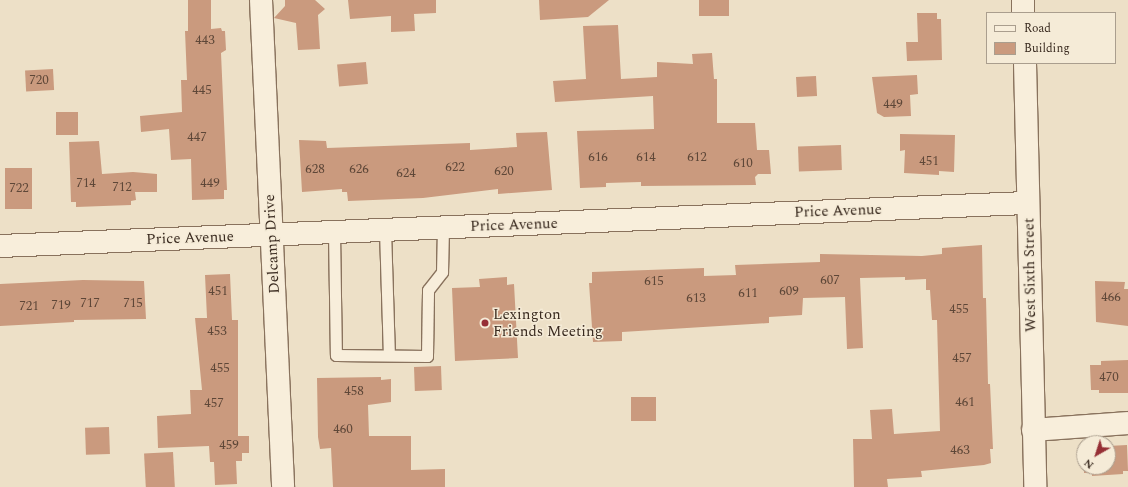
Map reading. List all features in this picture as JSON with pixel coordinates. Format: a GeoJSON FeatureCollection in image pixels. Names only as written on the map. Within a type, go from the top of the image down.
{"type":"FeatureCollection","features":[{"type":"Feature","properties":{"kind":"street","name":"Delcamp Drive"},"geometry":{"type":"LineString","coordinates":[[261,0],[282,487]]}},
{"type":"Feature","properties":{"kind":"street"},"geometry":{"type":"LineString","coordinates":[[1023,0],[1023,12]]}},
{"type":"Feature","properties":{"kind":"street","name":"West Sixth Street"},"geometry":{"type":"LineString","coordinates":[[1025,64],[1035,487]]}},
{"type":"Feature","properties":{"kind":"street","name":"Price Avenue"},"geometry":{"type":"LineString","coordinates":[[0,246],[1028,203]]}},
{"type":"Feature","properties":{"kind":"street"},"geometry":{"type":"LineString","coordinates":[[1033,430],[1128,423]]}},
{"type":"Feature","properties":{"kind":"lane"},"geometry":{"type":"LineString","coordinates":[[334,232],[336,355],[427,356],[428,290],[442,272],[444,228]]}},
{"type":"Feature","properties":{"kind":"lane"},"geometry":{"type":"LineString","coordinates":[[385,230],[389,355]]}},
{"type":"Feature","properties":{"kind":"building"},"geometry":{"type":"Polygon","coordinates":[[[188,0],[211,0],[211,29],[221,28],[222,31],[225,31],[226,50],[221,53],[227,190],[224,190],[224,199],[192,200],[191,159],[171,160],[169,129],[141,132],[140,116],[182,112],[181,80],[187,80],[185,31],[188,31],[188,0]]]}},
{"type":"Feature","properties":{"kind":"building"},"geometry":{"type":"Polygon","coordinates":[[[285,0],[315,0],[325,9],[318,15],[320,49],[298,50],[296,23],[274,18],[285,6],[285,0]]]}},
{"type":"Feature","properties":{"kind":"building"},"geometry":{"type":"Polygon","coordinates":[[[348,0],[436,0],[436,13],[414,14],[415,31],[391,32],[391,16],[350,19],[348,0]]]}},
{"type":"Feature","properties":{"kind":"building"},"geometry":{"type":"Polygon","coordinates":[[[539,0],[609,0],[588,17],[540,20],[539,0]]]}},
{"type":"Feature","properties":{"kind":"building"},"geometry":{"type":"Polygon","coordinates":[[[699,0],[729,0],[729,16],[699,16],[699,0]]]}},
{"type":"Feature","properties":{"kind":"building"},"geometry":{"type":"Polygon","coordinates":[[[917,13],[937,13],[937,19],[941,19],[942,60],[907,61],[906,42],[918,42],[917,13]]]}},
{"type":"Feature","properties":{"kind":"building"},"geometry":{"type":"Polygon","coordinates":[[[618,25],[621,79],[657,77],[657,62],[693,64],[692,54],[712,53],[714,79],[717,79],[717,123],[755,123],[757,150],[769,150],[771,174],[758,174],[755,177],[756,185],[641,186],[641,182],[606,183],[606,187],[580,188],[577,131],[654,129],[653,96],[555,102],[553,81],[586,79],[583,26],[618,25]]]}},
{"type":"Feature","properties":{"kind":"building"},"geometry":{"type":"Polygon","coordinates":[[[366,62],[368,84],[339,86],[337,65],[366,62]]]}},
{"type":"Feature","properties":{"kind":"building"},"geometry":{"type":"Polygon","coordinates":[[[53,69],[54,90],[26,91],[25,70],[53,69]]]}},
{"type":"Feature","properties":{"kind":"building"},"geometry":{"type":"Polygon","coordinates":[[[917,75],[918,94],[910,95],[911,116],[884,117],[877,113],[872,77],[917,75]]]}},
{"type":"Feature","properties":{"kind":"building"},"geometry":{"type":"Polygon","coordinates":[[[816,76],[817,96],[797,97],[796,77],[816,76]]]}},
{"type":"Feature","properties":{"kind":"building"},"geometry":{"type":"Polygon","coordinates":[[[56,112],[78,112],[78,135],[56,135],[56,112]]]}},
{"type":"Feature","properties":{"kind":"building"},"geometry":{"type":"Polygon","coordinates":[[[547,132],[552,190],[498,194],[498,189],[423,198],[348,201],[347,192],[342,192],[342,189],[302,192],[299,140],[326,141],[327,148],[470,143],[470,150],[517,147],[516,133],[547,132]]]}},
{"type":"Feature","properties":{"kind":"building"},"geometry":{"type":"Polygon","coordinates":[[[900,134],[955,135],[954,172],[939,171],[939,175],[904,173],[905,150],[900,151],[900,134]]]}},
{"type":"Feature","properties":{"kind":"building"},"geometry":{"type":"Polygon","coordinates":[[[99,141],[102,174],[133,172],[157,174],[157,192],[135,192],[136,200],[131,201],[131,205],[76,207],[76,202],[71,202],[69,142],[99,141]]]}},
{"type":"Feature","properties":{"kind":"building"},"geometry":{"type":"Polygon","coordinates":[[[841,145],[842,170],[799,171],[798,147],[841,145]]]}},
{"type":"Feature","properties":{"kind":"building"},"geometry":{"type":"Polygon","coordinates":[[[5,168],[32,168],[32,209],[5,209],[5,168]]]}},
{"type":"Feature","properties":{"kind":"building"},"geometry":{"type":"Polygon","coordinates":[[[982,245],[983,298],[986,298],[988,384],[990,384],[993,449],[990,449],[991,463],[984,465],[921,471],[922,477],[887,479],[888,487],[854,487],[853,439],[872,439],[870,410],[892,409],[894,434],[940,431],[937,320],[932,320],[930,290],[926,290],[926,279],[905,280],[905,277],[860,278],[863,348],[847,349],[845,297],[803,298],[802,315],[769,317],[769,323],[622,332],[622,341],[593,342],[589,283],[592,283],[592,272],[704,268],[704,276],[736,275],[735,265],[820,262],[820,254],[922,256],[942,254],[942,248],[982,245]]]}},
{"type":"Feature","properties":{"kind":"building"},"geometry":{"type":"Polygon","coordinates":[[[230,274],[232,320],[238,320],[238,436],[249,436],[249,453],[242,453],[242,461],[236,461],[237,484],[215,485],[214,462],[210,462],[209,446],[158,448],[157,416],[191,414],[190,390],[202,390],[195,318],[207,318],[205,275],[230,274]]]}},
{"type":"Feature","properties":{"kind":"building","name":"Lexington Friends Meeting"},"geometry":{"type":"Polygon","coordinates":[[[507,277],[507,285],[514,284],[518,358],[455,361],[452,288],[480,287],[479,279],[507,277]]]}},
{"type":"Feature","properties":{"kind":"building"},"geometry":{"type":"Polygon","coordinates":[[[83,280],[144,281],[146,319],[74,320],[74,322],[0,326],[0,284],[83,280]]]}},
{"type":"Feature","properties":{"kind":"building"},"geometry":{"type":"Polygon","coordinates":[[[1095,281],[1125,282],[1124,289],[1128,289],[1128,326],[1096,322],[1095,281]]]}},
{"type":"Feature","properties":{"kind":"building"},"geometry":{"type":"Polygon","coordinates":[[[1128,360],[1128,393],[1099,393],[1099,390],[1091,390],[1090,365],[1101,365],[1101,361],[1128,360]]]}},
{"type":"Feature","properties":{"kind":"building"},"geometry":{"type":"Polygon","coordinates":[[[441,366],[442,390],[415,391],[414,367],[441,366]]]}},
{"type":"Feature","properties":{"kind":"building"},"geometry":{"type":"Polygon","coordinates":[[[381,377],[381,380],[391,379],[391,402],[368,405],[369,436],[411,436],[411,470],[445,469],[445,487],[333,487],[331,448],[320,449],[318,437],[317,378],[381,377]]]}},
{"type":"Feature","properties":{"kind":"building"},"geometry":{"type":"Polygon","coordinates":[[[631,397],[656,397],[656,421],[631,421],[631,397]]]}},
{"type":"Feature","properties":{"kind":"building"},"geometry":{"type":"Polygon","coordinates":[[[109,427],[110,454],[86,455],[85,428],[109,427]]]}},
{"type":"Feature","properties":{"kind":"building"},"geometry":{"type":"Polygon","coordinates":[[[1127,445],[1128,471],[1123,471],[1123,474],[1116,474],[1116,446],[1127,445]]]}},
{"type":"Feature","properties":{"kind":"building"},"geometry":{"type":"Polygon","coordinates":[[[173,452],[175,487],[146,487],[144,454],[173,452]]]}},
{"type":"Feature","properties":{"kind":"place","name":"Lexington Friends Meeting"},"geometry":{"type":"Point","coordinates":[485,323]}}]}
